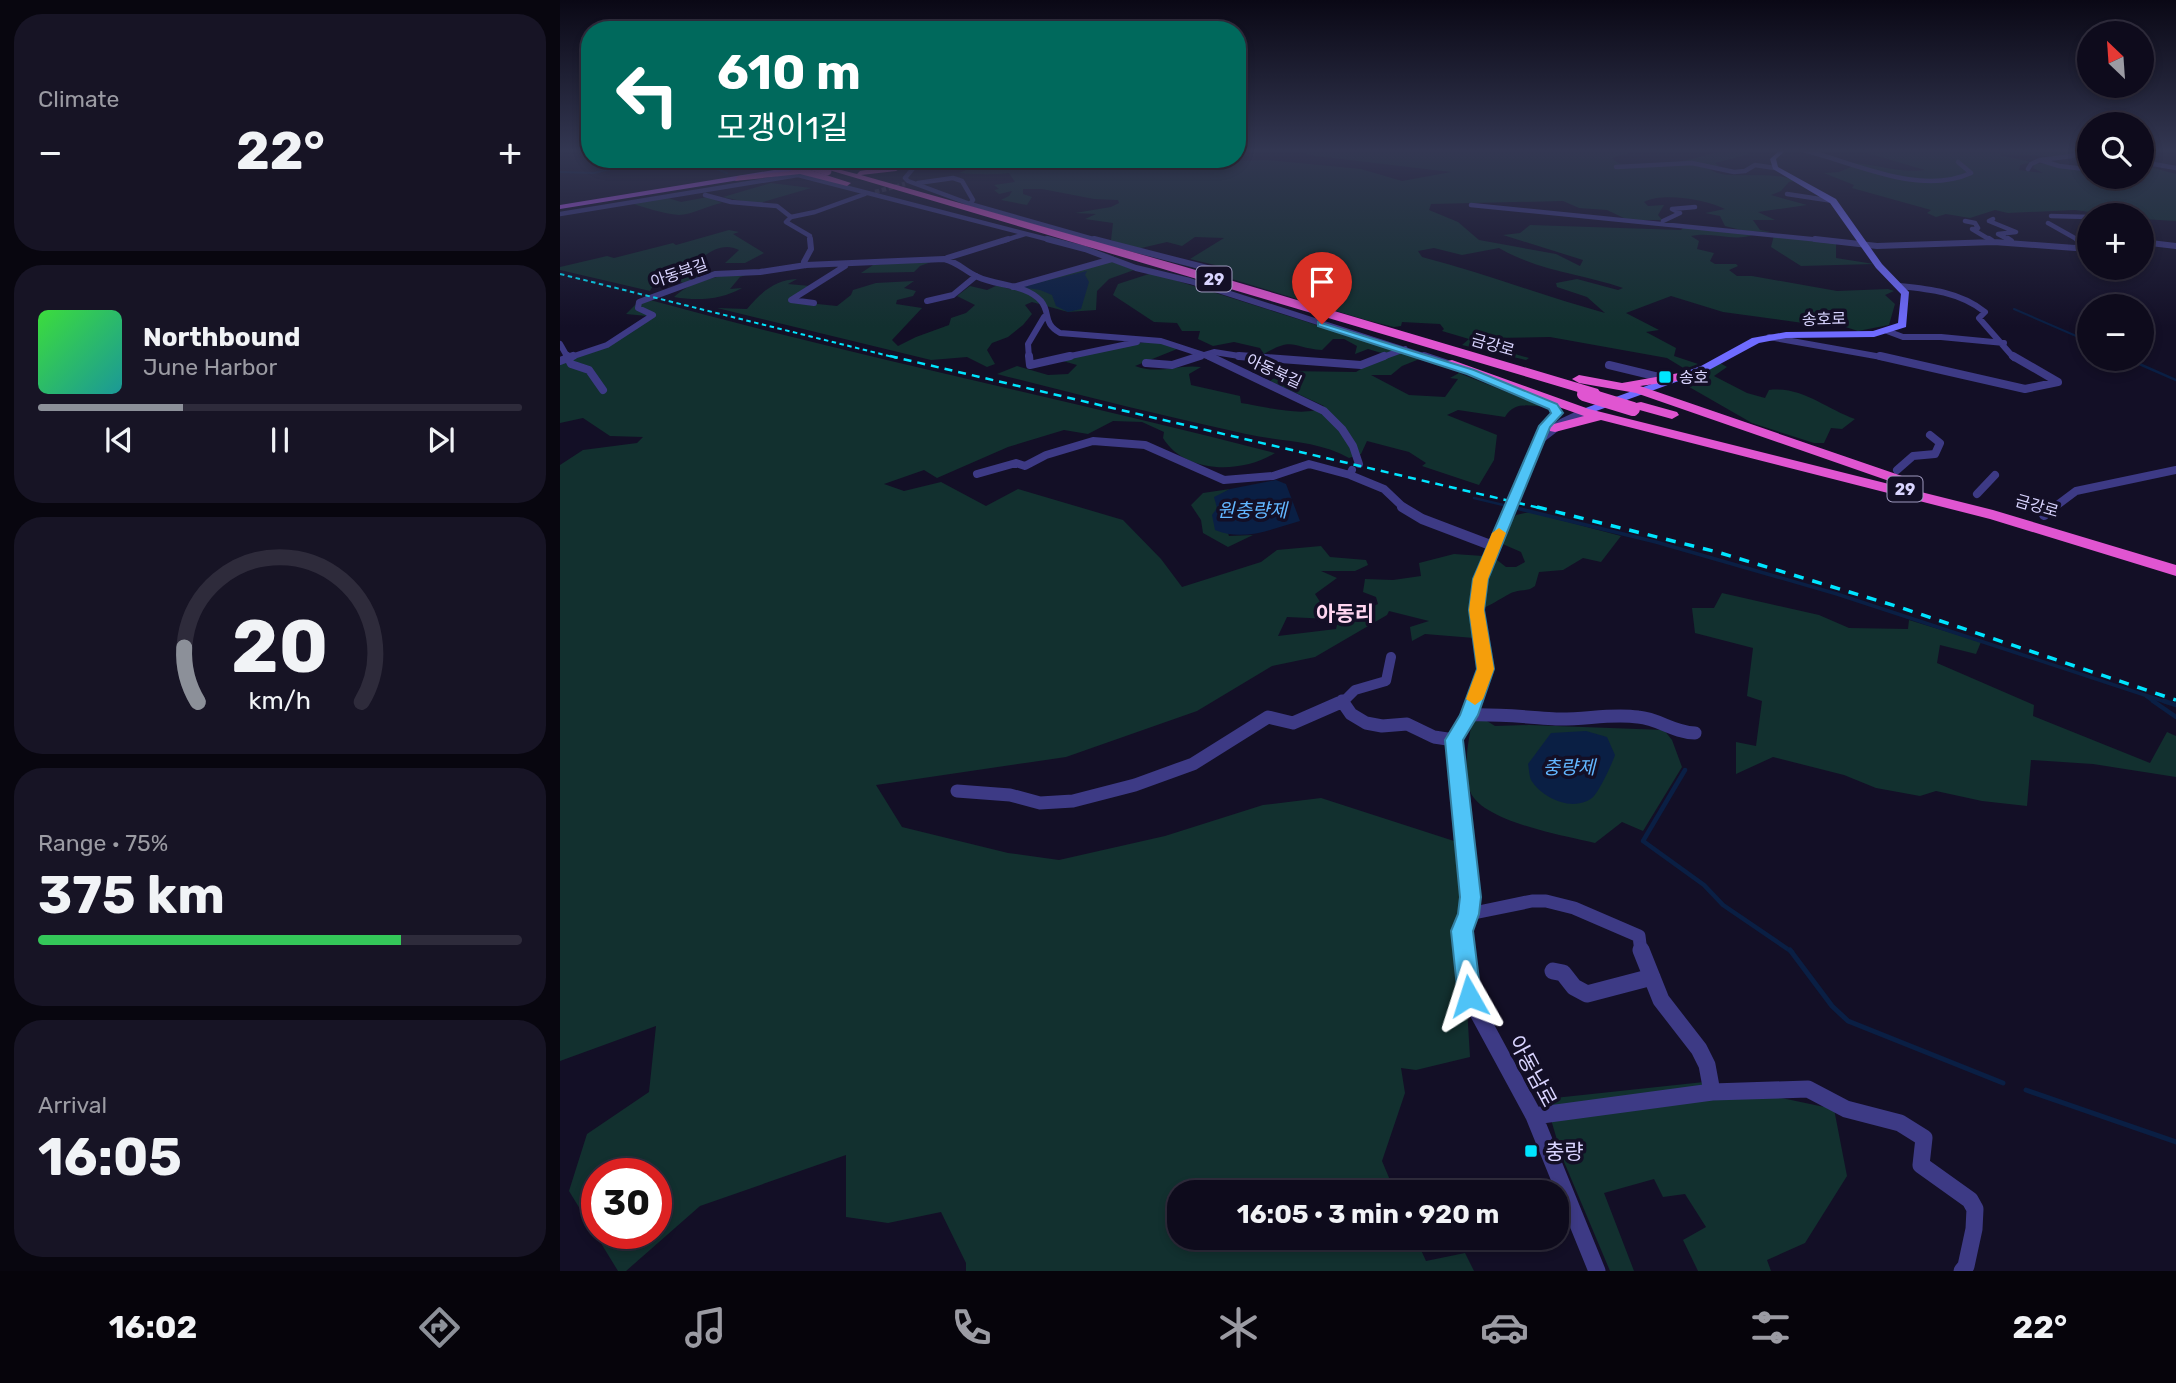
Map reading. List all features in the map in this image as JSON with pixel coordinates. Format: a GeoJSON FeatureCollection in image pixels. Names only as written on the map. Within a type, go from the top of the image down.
{"type":"FeatureCollection","features":[{"type":"Feature","properties":{"kind":"highway","name":"29"},"geometry":{"type":"LineString","coordinates":[[958,208],[1148,266],[1174,269],[1230,284],[1325,316]]}},
{"type":"Feature","properties":{"kind":"highway","name":"29"},"geometry":{"type":"LineString","coordinates":[[970,208],[1325,316]]}},
{"type":"Feature","properties":{"kind":"highway"},"geometry":{"type":"LineString","coordinates":[[1174,269],[1201,272],[1215,270],[1212,272],[1216,277],[1230,284]]}},
{"type":"Feature","properties":{"kind":"highway"},"geometry":{"type":"LineString","coordinates":[[1325,316],[1494,359],[1591,390],[1672,379]]}},
{"type":"Feature","properties":{"kind":"highway"},"geometry":{"type":"LineString","coordinates":[[1325,316],[1553,399],[1599,410]]}},
{"type":"Feature","properties":{"kind":"highway"},"geometry":{"type":"LineString","coordinates":[[1665,399],[1660,391],[1672,379]]}},
{"type":"Feature","properties":{"kind":"highway"},"geometry":{"type":"LineString","coordinates":[[1591,390],[1612,385],[1625,392],[1632,403]]}},
{"type":"Feature","properties":{"kind":"highway","name":"29"},"geometry":{"type":"LineString","coordinates":[[1591,390],[1632,403]]}},
{"type":"Feature","properties":{"kind":"highway"},"geometry":{"type":"LineString","coordinates":[[1553,399],[1562,410],[1559,425]]}},
{"type":"Feature","properties":{"kind":"highway"},"geometry":{"type":"LineString","coordinates":[[1559,425],[1599,410],[1665,399],[1945,497]]}},
{"type":"Feature","properties":{"kind":"highway","name":"금강로"},"geometry":{"type":"LineString","coordinates":[[1632,403],[2176,565]]}},
{"type":"Feature","properties":{"kind":"highway","name":"금강로"},"geometry":{"type":"LineString","coordinates":[[1632,403],[2176,571]]}},
{"type":"Feature","properties":{"kind":"main road"},"geometry":{"type":"LineString","coordinates":[[1838,208],[1879,266],[1906,294],[1903,325],[1887,331]]}},
{"type":"Feature","properties":{"kind":"main road","name":"송호로"},"geometry":{"type":"LineString","coordinates":[[1599,410],[1632,403],[1672,379],[1705,368],[1745,344],[1769,337],[1887,331]]}},
{"type":"Feature","properties":{"kind":"street"},"geometry":{"type":"LineString","coordinates":[[560,214],[583,208]]}},
{"type":"Feature","properties":{"kind":"street"},"geometry":{"type":"LineString","coordinates":[[780,208],[791,216]]}},
{"type":"Feature","properties":{"kind":"street"},"geometry":{"type":"LineString","coordinates":[[806,265],[804,262],[811,249],[810,236],[786,222],[791,216],[825,208]]}},
{"type":"Feature","properties":{"kind":"street"},"geometry":{"type":"LineString","coordinates":[[929,208],[1021,231],[1136,268],[1148,266],[1405,349],[1471,372],[1553,407],[1558,413],[1545,426],[1480,579],[1476,610],[1486,669],[1469,715],[1454,740],[1434,737],[1407,724],[1382,726],[1366,723],[1351,714],[1341,702]]}},
{"type":"Feature","properties":{"kind":"street"},"geometry":{"type":"LineString","coordinates":[[985,208],[1143,253],[1215,270]]}},
{"type":"Feature","properties":{"kind":"street"},"geometry":{"type":"LineString","coordinates":[[1502,208],[1611,220],[1660,222],[1727,231],[1795,234],[1877,246],[1994,242],[2077,247]]}},
{"type":"Feature","properties":{"kind":"street"},"geometry":{"type":"LineString","coordinates":[[1660,222],[1680,213],[1673,208]]}},
{"type":"Feature","properties":{"kind":"street"},"geometry":{"type":"LineString","coordinates":[[2051,216],[2077,217]]}},
{"type":"Feature","properties":{"kind":"street"},"geometry":{"type":"LineString","coordinates":[[1993,219],[1989,221],[2016,232],[1998,234],[2016,244]]}},
{"type":"Feature","properties":{"kind":"street"},"geometry":{"type":"LineString","coordinates":[[1965,221],[1975,223],[1978,228],[1972,229],[1994,242]]}},
{"type":"Feature","properties":{"kind":"street"},"geometry":{"type":"LineString","coordinates":[[2048,223],[2077,238]]}},
{"type":"Feature","properties":{"kind":"street"},"geometry":{"type":"LineString","coordinates":[[944,259],[1021,231]]}},
{"type":"Feature","properties":{"kind":"street"},"geometry":{"type":"LineString","coordinates":[[1718,238],[1727,231]]}},
{"type":"Feature","properties":{"kind":"street"},"geometry":{"type":"LineString","coordinates":[[2154,243],[2176,246]]}},
{"type":"Feature","properties":{"kind":"street","name":"아동북길"},"geometry":{"type":"LineString","coordinates":[[563,360],[607,345],[653,315],[638,308],[642,300],[676,290],[709,275],[760,272],[806,265],[944,259],[961,263],[976,276],[1013,287],[1040,300],[1044,306],[1044,317],[1051,329],[1060,333],[1150,340],[1181,346],[1238,369],[1324,411],[1342,429],[1353,446],[1354,470]]}},
{"type":"Feature","properties":{"kind":"street"},"geometry":{"type":"LineString","coordinates":[[1013,287],[1112,259]]}},
{"type":"Feature","properties":{"kind":"street"},"geometry":{"type":"LineString","coordinates":[[814,303],[791,300],[848,264]]}},
{"type":"Feature","properties":{"kind":"street"},"geometry":{"type":"LineString","coordinates":[[927,302],[953,295],[976,276]]}},
{"type":"Feature","properties":{"kind":"street"},"geometry":{"type":"LineString","coordinates":[[1769,337],[1873,355],[2025,389],[2058,382],[2014,359],[2012,351],[1984,327],[1979,318],[1984,312],[1977,305],[1954,297],[1899,286]]}},
{"type":"Feature","properties":{"kind":"street"},"geometry":{"type":"LineString","coordinates":[[1949,305],[1954,297]]}},
{"type":"Feature","properties":{"kind":"street","name":"아동북길"},"geometry":{"type":"LineString","coordinates":[[1044,317],[1028,344],[1030,365],[1150,340]]}},
{"type":"Feature","properties":{"kind":"street"},"geometry":{"type":"LineString","coordinates":[[1887,331],[1903,337],[1941,337],[2004,343]]}},
{"type":"Feature","properties":{"kind":"street"},"geometry":{"type":"LineString","coordinates":[[560,345],[567,353],[563,360],[589,370],[603,390]]}},
{"type":"Feature","properties":{"kind":"street"},"geometry":{"type":"LineString","coordinates":[[1146,363],[1172,365],[1204,354],[1227,353],[1248,358],[1361,365],[1405,349]]}},
{"type":"Feature","properties":{"kind":"street"},"geometry":{"type":"LineString","coordinates":[[1238,369],[1248,358]]}},
{"type":"Feature","properties":{"kind":"street"},"geometry":{"type":"LineString","coordinates":[[1609,365],[1672,379]]}},
{"type":"Feature","properties":{"kind":"street"},"geometry":{"type":"LineString","coordinates":[[1541,439],[1559,425],[1599,410]]}},
{"type":"Feature","properties":{"kind":"street"},"geometry":{"type":"LineString","coordinates":[[1897,470],[1913,456],[1935,454],[1940,443],[1930,435]]}},
{"type":"Feature","properties":{"kind":"street"},"geometry":{"type":"LineString","coordinates":[[976,474],[1016,463],[1025,466],[1046,455],[1093,440],[1145,445],[1224,480],[1273,476],[1309,464],[1354,470],[1384,489],[1402,507],[1422,519],[1493,546]]}},
{"type":"Feature","properties":{"kind":"street"},"geometry":{"type":"LineString","coordinates":[[2044,515],[2076,491],[2176,470]]}},
{"type":"Feature","properties":{"kind":"street"},"geometry":{"type":"LineString","coordinates":[[1977,494],[1995,475]]}},
{"type":"Feature","properties":{"kind":"street"},"geometry":{"type":"LineString","coordinates":[[957,791],[1010,795],[1040,803],[1073,801],[1135,785],[1193,764],[1268,717],[1293,723],[1341,702],[1355,690],[1386,681],[1391,657]]}},
{"type":"Feature","properties":{"kind":"street"},"geometry":{"type":"LineString","coordinates":[[1469,715],[1514,714],[1558,719],[1616,715],[1642,717],[1665,724],[1676,732],[1695,733]]}},
{"type":"Feature","properties":{"kind":"street","name":"아동남로"},"geometry":{"type":"LineString","coordinates":[[1454,740],[1470,897],[1469,914],[1462,931],[1469,996],[1534,1116],[1597,1271]]}},
{"type":"Feature","properties":{"kind":"street"},"geometry":{"type":"LineString","coordinates":[[1469,914],[1513,907],[1531,901],[1571,907],[1615,929],[1639,936],[1641,953],[1661,1000],[1699,1049],[1707,1065],[1712,1092]]}},
{"type":"Feature","properties":{"kind":"street"},"geometry":{"type":"LineString","coordinates":[[1553,971],[1563,973],[1574,988],[1587,994],[1651,977]]}},
{"type":"Feature","properties":{"kind":"street"},"geometry":{"type":"LineString","coordinates":[[1534,1116],[1712,1092],[1808,1089],[1846,1108],[1900,1123],[1924,1138],[1921,1165],[1970,1200],[1975,1209],[1974,1229],[1966,1265],[1962,1271]]}},
{"type":"Feature","properties":{"kind":"green space"},"geometry":{"type":"Polygon","coordinates":[[[647,208],[704,208],[679,215],[647,208]]]}},
{"type":"Feature","properties":{"kind":"green space"},"geometry":{"type":"Polygon","coordinates":[[[1103,208],[1430,208],[1458,222],[1479,240],[1556,254],[1580,266],[1583,260],[1503,235],[1520,233],[1530,225],[1681,230],[1684,227],[1755,234],[1739,237],[1691,236],[1699,241],[1697,249],[1714,253],[1710,261],[1715,264],[1736,264],[1738,266],[1729,270],[1737,276],[1752,276],[1837,291],[1888,289],[1894,291],[1885,295],[1895,304],[1889,325],[1858,331],[1833,323],[1803,323],[1723,312],[1671,296],[1626,313],[1659,330],[1646,332],[1676,348],[1674,356],[1698,364],[1685,369],[1667,358],[1550,337],[1489,338],[1474,342],[1529,358],[1526,360],[1462,345],[1469,339],[1442,331],[1444,329],[1440,324],[1402,322],[1401,326],[1394,327],[1366,320],[1225,277],[1216,273],[1219,266],[1190,259],[1224,238],[1195,237],[1182,246],[1167,242],[1137,249],[1111,240],[1113,223],[1085,219],[1096,214],[1075,213],[1103,208]],[[1434,248],[1418,251],[1422,257],[1605,313],[1587,297],[1557,287],[1556,283],[1577,279],[1618,290],[1623,288],[1529,262],[1499,248],[1462,255],[1434,248]]]}},
{"type":"Feature","properties":{"kind":"green space"},"geometry":{"type":"Polygon","coordinates":[[[1583,208],[1662,208],[1658,215],[1662,220],[1628,220],[1607,210],[1583,208]]]}},
{"type":"Feature","properties":{"kind":"green space"},"geometry":{"type":"Polygon","coordinates":[[[1723,208],[1784,208],[1758,212],[1775,220],[1753,220],[1760,230],[1771,232],[1745,231],[1725,226],[1720,216],[1705,213],[1725,209],[1723,208]]]}},
{"type":"Feature","properties":{"kind":"green space"},"geometry":{"type":"Polygon","coordinates":[[[1925,208],[2077,208],[2008,213],[1995,210],[1970,218],[1946,214],[1936,217],[1927,213],[1931,210],[1925,208]]]}},
{"type":"Feature","properties":{"kind":"green space"},"geometry":{"type":"Polygon","coordinates":[[[2154,208],[2176,208],[2176,221],[2154,220],[2154,208]]]}},
{"type":"Feature","properties":{"kind":"green space"},"geometry":{"type":"Polygon","coordinates":[[[729,230],[739,232],[733,234],[764,253],[745,263],[725,263],[739,250],[724,247],[710,252],[702,258],[705,264],[701,275],[685,285],[680,281],[654,284],[650,291],[560,270],[560,267],[607,256],[614,258],[673,243],[676,245],[729,230]]]}},
{"type":"Feature","properties":{"kind":"green space"},"geometry":{"type":"Polygon","coordinates":[[[1774,235],[1836,242],[1836,258],[1874,264],[1801,266],[1771,247],[1774,235]]]}},
{"type":"Feature","properties":{"kind":"green space"},"geometry":{"type":"Polygon","coordinates":[[[937,260],[920,266],[914,272],[861,273],[873,265],[937,260]]]}},
{"type":"Feature","properties":{"kind":"green space"},"geometry":{"type":"Polygon","coordinates":[[[1110,261],[1134,270],[1109,279],[1097,291],[1096,310],[1068,312],[1032,302],[1025,305],[1032,314],[1008,337],[992,343],[987,350],[995,364],[987,367],[967,357],[931,360],[717,308],[747,309],[769,288],[789,280],[797,279],[788,284],[810,286],[788,301],[837,306],[851,295],[853,290],[876,283],[914,281],[904,288],[916,291],[913,296],[897,300],[896,304],[922,308],[892,340],[898,346],[949,325],[951,318],[966,313],[975,305],[957,296],[970,286],[987,290],[998,285],[1009,289],[1110,261]]]}},
{"type":"Feature","properties":{"kind":"green space"},"geometry":{"type":"Polygon","coordinates":[[[1152,273],[1422,358],[1402,366],[1391,375],[1371,375],[1409,395],[1445,397],[1458,379],[1450,378],[1459,373],[1544,407],[1517,407],[1505,417],[1458,410],[1447,415],[1497,435],[1494,460],[1479,485],[1422,466],[1426,463],[1409,452],[1367,441],[1361,454],[1349,458],[1312,445],[1259,437],[997,374],[1017,366],[1048,375],[1068,374],[1077,365],[1059,360],[1154,340],[1182,347],[1135,366],[1152,370],[1201,367],[1189,374],[1191,385],[1240,396],[1241,403],[1296,412],[1317,410],[1324,406],[1270,381],[1284,371],[1356,372],[1385,354],[1368,349],[1355,354],[1357,346],[1344,339],[1333,339],[1322,350],[1288,344],[1264,354],[1260,348],[1234,342],[1213,346],[1198,339],[1200,331],[1182,331],[1177,323],[1154,322],[1113,295],[1118,284],[1152,273]]]}},
{"type":"Feature","properties":{"kind":"green space"},"geometry":{"type":"Polygon","coordinates":[[[725,275],[746,275],[740,277],[730,289],[742,288],[709,298],[674,297],[685,288],[725,275]]]}},
{"type":"Feature","properties":{"kind":"green space"},"geometry":{"type":"Polygon","coordinates":[[[650,300],[1275,453],[1247,465],[1215,467],[1199,464],[1173,450],[1163,438],[1164,432],[1142,422],[1113,421],[1088,434],[1064,430],[1008,447],[937,478],[924,470],[884,484],[904,491],[941,482],[986,506],[1018,489],[1123,520],[1161,559],[1182,587],[1261,562],[1277,550],[1321,546],[1330,557],[1366,560],[1368,565],[1355,571],[1321,571],[1337,578],[1315,594],[1331,619],[1287,617],[1278,636],[1336,629],[1340,613],[1360,612],[1378,604],[1376,597],[1363,592],[1365,579],[1393,580],[1421,576],[1419,563],[1454,554],[1483,556],[1472,606],[1474,638],[1425,634],[1412,641],[1410,627],[1429,621],[1389,611],[1387,615],[1315,657],[1272,666],[1197,711],[1066,757],[876,785],[902,827],[1008,853],[1059,860],[1165,836],[1263,805],[1321,798],[1454,841],[1470,1057],[1416,1070],[1401,1068],[1405,1093],[1382,1161],[1390,1180],[1167,1180],[1167,1250],[1421,1250],[1426,1261],[1465,1253],[1474,1271],[966,1271],[966,1263],[941,1212],[888,1223],[846,1217],[846,1155],[700,1206],[672,1231],[672,1158],[581,1158],[581,1211],[569,1191],[587,1134],[649,1092],[656,1026],[560,1061],[560,465],[583,450],[637,443],[643,437],[610,436],[583,418],[560,423],[560,363],[620,338],[647,316],[626,314],[639,301],[650,300]]]}},
{"type":"Feature","properties":{"kind":"green space"},"geometry":{"type":"Polygon","coordinates":[[[1720,363],[1727,367],[1714,376],[1747,393],[1765,398],[1769,390],[1792,391],[1855,419],[1842,429],[1831,428],[1824,443],[1814,443],[1752,423],[1677,380],[1720,363]]]}},
{"type":"Feature","properties":{"kind":"green space"},"geometry":{"type":"Polygon","coordinates":[[[1230,489],[1215,498],[1229,536],[1253,535],[1228,547],[1203,533],[1201,520],[1191,505],[1203,493],[1230,489]]]}},
{"type":"Feature","properties":{"kind":"green space"},"geometry":{"type":"Polygon","coordinates":[[[1530,512],[1621,536],[1601,562],[1583,558],[1563,570],[1539,572],[1532,588],[1512,593],[1483,608],[1480,600],[1492,556],[1506,567],[1516,567],[1525,562],[1521,552],[1498,542],[1516,515],[1530,512]]]}},
{"type":"Feature","properties":{"kind":"green space"},"geometry":{"type":"Polygon","coordinates":[[[1722,593],[1819,615],[1849,628],[1908,629],[1909,620],[1981,642],[1976,654],[1940,645],[1937,663],[2034,705],[2033,716],[2150,763],[2167,732],[2176,736],[2176,777],[2093,764],[2031,760],[2027,806],[1982,801],[1936,791],[1920,796],[1876,788],[1844,775],[1773,757],[1736,774],[1736,742],[1756,746],[1762,701],[1747,696],[1753,648],[1695,633],[1692,608],[1714,608],[1722,593]]]}},
{"type":"Feature","properties":{"kind":"green space"},"geometry":{"type":"Polygon","coordinates":[[[1474,713],[1495,726],[1664,730],[1672,740],[1682,767],[1643,831],[1622,822],[1595,843],[1544,831],[1504,818],[1475,800],[1469,788],[1467,769],[1467,750],[1474,713]]]}},
{"type":"Feature","properties":{"kind":"green space"},"geometry":{"type":"Polygon","coordinates":[[[1704,1082],[1834,1109],[1847,1176],[1805,1243],[1767,1260],[1771,1271],[1698,1271],[1683,1240],[1706,1227],[1685,1194],[1663,1197],[1654,1179],[1604,1193],[1634,1271],[1610,1271],[1562,1157],[1545,1099],[1704,1082]]]}},
{"type":"Feature","properties":{"kind":"green space"},"geometry":{"type":"Polygon","coordinates":[[[605,1249],[651,1249],[626,1271],[618,1271],[605,1249]]]}},
{"type":"Feature","properties":{"kind":"water"},"geometry":{"type":"Polygon","coordinates":[[[1087,271],[1085,275],[1089,282],[1081,309],[1068,312],[1056,306],[1052,295],[1021,287],[1087,271]]]}},
{"type":"Feature","properties":{"kind":"water","name":"원충량제"},"geometry":{"type":"Polygon","coordinates":[[[1276,480],[1286,484],[1300,521],[1247,535],[1215,530],[1212,515],[1217,508],[1214,497],[1230,489],[1276,480]]]}},
{"type":"Feature","properties":{"kind":"water","name":"충량제"},"geometry":{"type":"Polygon","coordinates":[[[1586,731],[1607,737],[1615,755],[1608,772],[1595,795],[1584,802],[1576,804],[1551,798],[1531,780],[1528,764],[1551,733],[1586,731]]]}},
{"type":"Feature","properties":{"kind":"waterway"},"geometry":{"type":"LineString","coordinates":[[2014,309],[2077,336]]}},
{"type":"Feature","properties":{"kind":"waterway"},"geometry":{"type":"LineString","coordinates":[[2154,370],[2176,380]]}},
{"type":"Feature","properties":{"kind":"waterway"},"geometry":{"type":"LineString","coordinates":[[1474,498],[1520,509]]}},
{"type":"Feature","properties":{"kind":"waterway"},"geometry":{"type":"LineString","coordinates":[[1512,507],[1656,542],[1837,594],[2169,703]]}},
{"type":"Feature","properties":{"kind":"waterway"},"geometry":{"type":"LineString","coordinates":[[2146,696],[2156,703]]}},
{"type":"Feature","properties":{"kind":"waterway"},"geometry":{"type":"LineString","coordinates":[[2153,701],[2176,717]]}},
{"type":"Feature","properties":{"kind":"waterway"},"geometry":{"type":"LineString","coordinates":[[2164,701],[2176,705]]}},
{"type":"Feature","properties":{"kind":"waterway"},"geometry":{"type":"LineString","coordinates":[[1685,770],[1643,841],[1704,885],[1723,905],[1791,951]]}},
{"type":"Feature","properties":{"kind":"waterway"},"geometry":{"type":"LineString","coordinates":[[1791,951],[1832,1006],[1848,1021],[2003,1083]]}},
{"type":"Feature","properties":{"kind":"waterway"},"geometry":{"type":"LineString","coordinates":[[2026,1090],[2176,1142]]}},
{"type":"Feature","properties":{"kind":"railway"},"geometry":{"type":"LineString","coordinates":[[560,274],[897,358]]}},
{"type":"Feature","properties":{"kind":"railway"},"geometry":{"type":"LineString","coordinates":[[890,356],[1544,509]]}},
{"type":"Feature","properties":{"kind":"railway"},"geometry":{"type":"LineString","coordinates":[[1537,507],[1717,552],[1899,607],[2176,700]]}},
{"type":"Feature","properties":{"kind":"slow traffic"},"geometry":{"type":"LineString","coordinates":[[1475,699],[1486,669],[1476,610],[1480,579],[1499,533]]}},
{"type":"Feature","properties":{"kind":"place","name":"송호"},"geometry":{"type":"Point","coordinates":[1665,377]}},
{"type":"Feature","properties":{"kind":"place","name":"충량"},"geometry":{"type":"Point","coordinates":[1531,1151]}},
{"type":"Feature","properties":{"kind":"district","name":"아동리"},"geometry":{"type":"Point","coordinates":[1345,613]}},
{"type":"Feature","properties":{"kind":"route"},"geometry":{"type":"LineString","coordinates":[[1322,324],[1471,372],[1553,407],[1558,413],[1545,426],[1480,579],[1476,610],[1486,669],[1469,715],[1454,740],[1470,897],[1469,914],[1462,931],[1469,996]]}}]}
